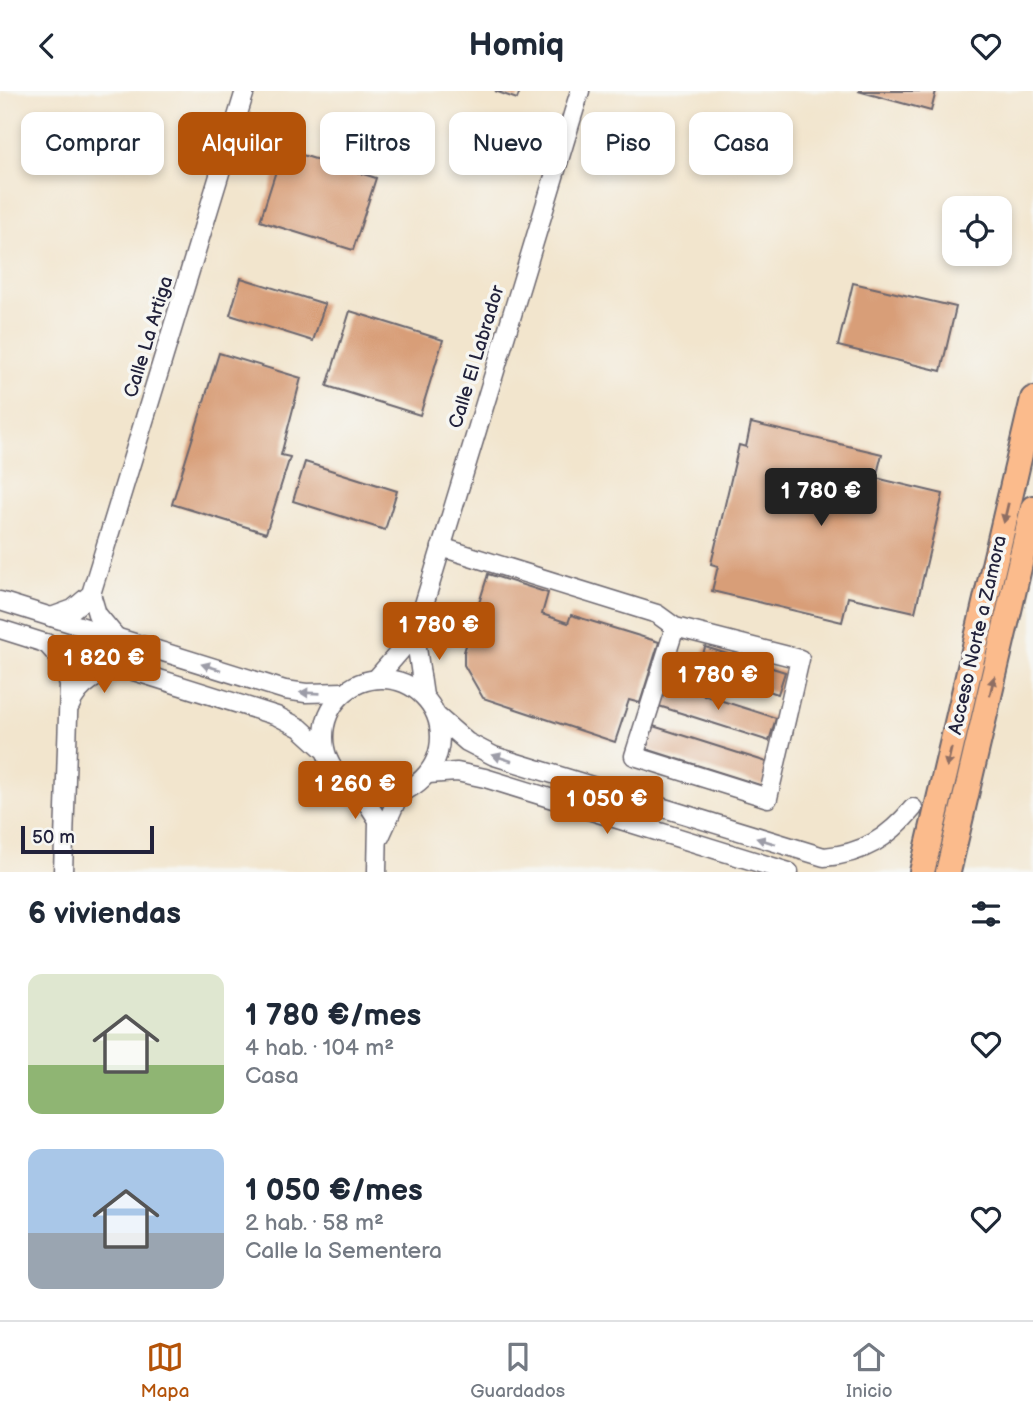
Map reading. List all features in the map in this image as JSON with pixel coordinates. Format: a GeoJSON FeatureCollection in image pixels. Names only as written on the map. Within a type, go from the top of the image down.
{"type":"FeatureCollection","features":[{"type":"Feature","properties":{"kind":"highway","name":"Acceso Norte a Zamora"},"geometry":{"type":"LineString","coordinates":[[922,872],[1033,398]]}},
{"type":"Feature","properties":{"kind":"highway","name":"Acceso Norte a Zamora"},"geometry":{"type":"LineString","coordinates":[[948,872],[1033,508]]}},
{"type":"Feature","properties":{"kind":"street","name":"Calle La Artiga"},"geometry":{"type":"LineString","coordinates":[[91,594],[245,91]]}},
{"type":"Feature","properties":{"kind":"street","name":"Calle El Labrador"},"geometry":{"type":"LineString","coordinates":[[424,696],[415,635],[580,91]]}},
{"type":"Feature","properties":{"kind":"street"},"geometry":{"type":"LineString","coordinates":[[441,547],[657,614],[675,627],[800,659],[768,798],[634,756],[675,627]]}},
{"type":"Feature","properties":{"kind":"street"},"geometry":{"type":"LineString","coordinates":[[51,617],[73,609],[91,594],[97,614],[116,637]]}},
{"type":"Feature","properties":{"kind":"street"},"geometry":{"type":"LineString","coordinates":[[0,601],[285,690],[306,694],[344,692]]}},
{"type":"Feature","properties":{"kind":"street"},"geometry":{"type":"LineString","coordinates":[[0,629],[277,716],[300,728],[323,748],[342,781],[360,792],[380,796],[400,793],[428,774],[457,772],[485,778],[789,872]]}},
{"type":"Feature","properties":{"kind":"street","name":"Calle El Labrador"},"geometry":{"type":"LineString","coordinates":[[376,679],[415,635]]}},
{"type":"Feature","properties":{"kind":"street"},"geometry":{"type":"LineString","coordinates":[[46,643],[58,654],[66,670],[69,706],[63,872]]}},
{"type":"Feature","properties":{"kind":"street"},"geometry":{"type":"LineString","coordinates":[[69,706],[76,693],[91,680],[124,668]]}},
{"type":"Feature","properties":{"kind":"street"},"geometry":{"type":"LineString","coordinates":[[323,748],[327,716],[344,692],[359,683],[376,679],[402,682],[424,696],[437,716],[467,743],[494,755],[824,857],[845,855],[870,847],[895,830],[913,809]]}},
{"type":"Feature","properties":{"kind":"street"},"geometry":{"type":"LineString","coordinates":[[428,774],[440,747],[437,716]]}},
{"type":"Feature","properties":{"kind":"street"},"geometry":{"type":"LineString","coordinates":[[360,792],[377,820],[377,872]]}},
{"type":"Feature","properties":{"kind":"street"},"geometry":{"type":"LineString","coordinates":[[378,841],[400,793]]}},
{"type":"Feature","properties":{"kind":"building"},"geometry":{"type":"Polygon","coordinates":[[[495,91],[520,91],[517,99],[495,91]]]}},
{"type":"Feature","properties":{"kind":"building"},"geometry":{"type":"Polygon","coordinates":[[[858,91],[936,91],[931,111],[858,91]]]}},
{"type":"Feature","properties":{"kind":"building"},"geometry":{"type":"Polygon","coordinates":[[[306,156],[320,161],[320,175],[366,175],[376,178],[353,250],[260,221],[275,175],[306,175],[306,156]]]}},
{"type":"Feature","properties":{"kind":"building"},"geometry":{"type":"Polygon","coordinates":[[[241,278],[325,304],[313,341],[230,315],[241,278]]]}},
{"type":"Feature","properties":{"kind":"building"},"geometry":{"type":"Polygon","coordinates":[[[853,283],[956,307],[941,371],[838,346],[853,283]]]}},
{"type":"Feature","properties":{"kind":"building"},"geometry":{"type":"Polygon","coordinates":[[[350,311],[443,340],[420,415],[327,386],[350,311]]]}},
{"type":"Feature","properties":{"kind":"building"},"geometry":{"type":"Polygon","coordinates":[[[219,353],[301,378],[281,455],[290,457],[266,533],[172,504],[219,353]]]}},
{"type":"Feature","properties":{"kind":"building"},"geometry":{"type":"Polygon","coordinates":[[[751,423],[882,454],[876,478],[943,494],[915,612],[848,597],[842,622],[712,591],[718,566],[711,564],[739,445],[746,447],[751,423]]]}},
{"type":"Feature","properties":{"kind":"building"},"geometry":{"type":"Polygon","coordinates":[[[305,462],[397,491],[385,530],[293,501],[305,462]]]}},
{"type":"Feature","properties":{"kind":"building"},"geometry":{"type":"Polygon","coordinates":[[[488,574],[548,593],[542,614],[568,623],[571,615],[659,642],[640,703],[629,700],[615,742],[483,698],[464,665],[464,652],[488,574]]]}},
{"type":"Feature","properties":{"kind":"building"},"geometry":{"type":"Polygon","coordinates":[[[705,647],[785,672],[778,694],[699,669],[705,647]]]}},
{"type":"Feature","properties":{"kind":"building"},"geometry":{"type":"Polygon","coordinates":[[[666,683],[776,718],[769,741],[659,706],[666,683]]]}},
{"type":"Feature","properties":{"kind":"building"},"geometry":{"type":"Polygon","coordinates":[[[653,726],[770,763],[763,786],[646,749],[653,726]]]}}]}
